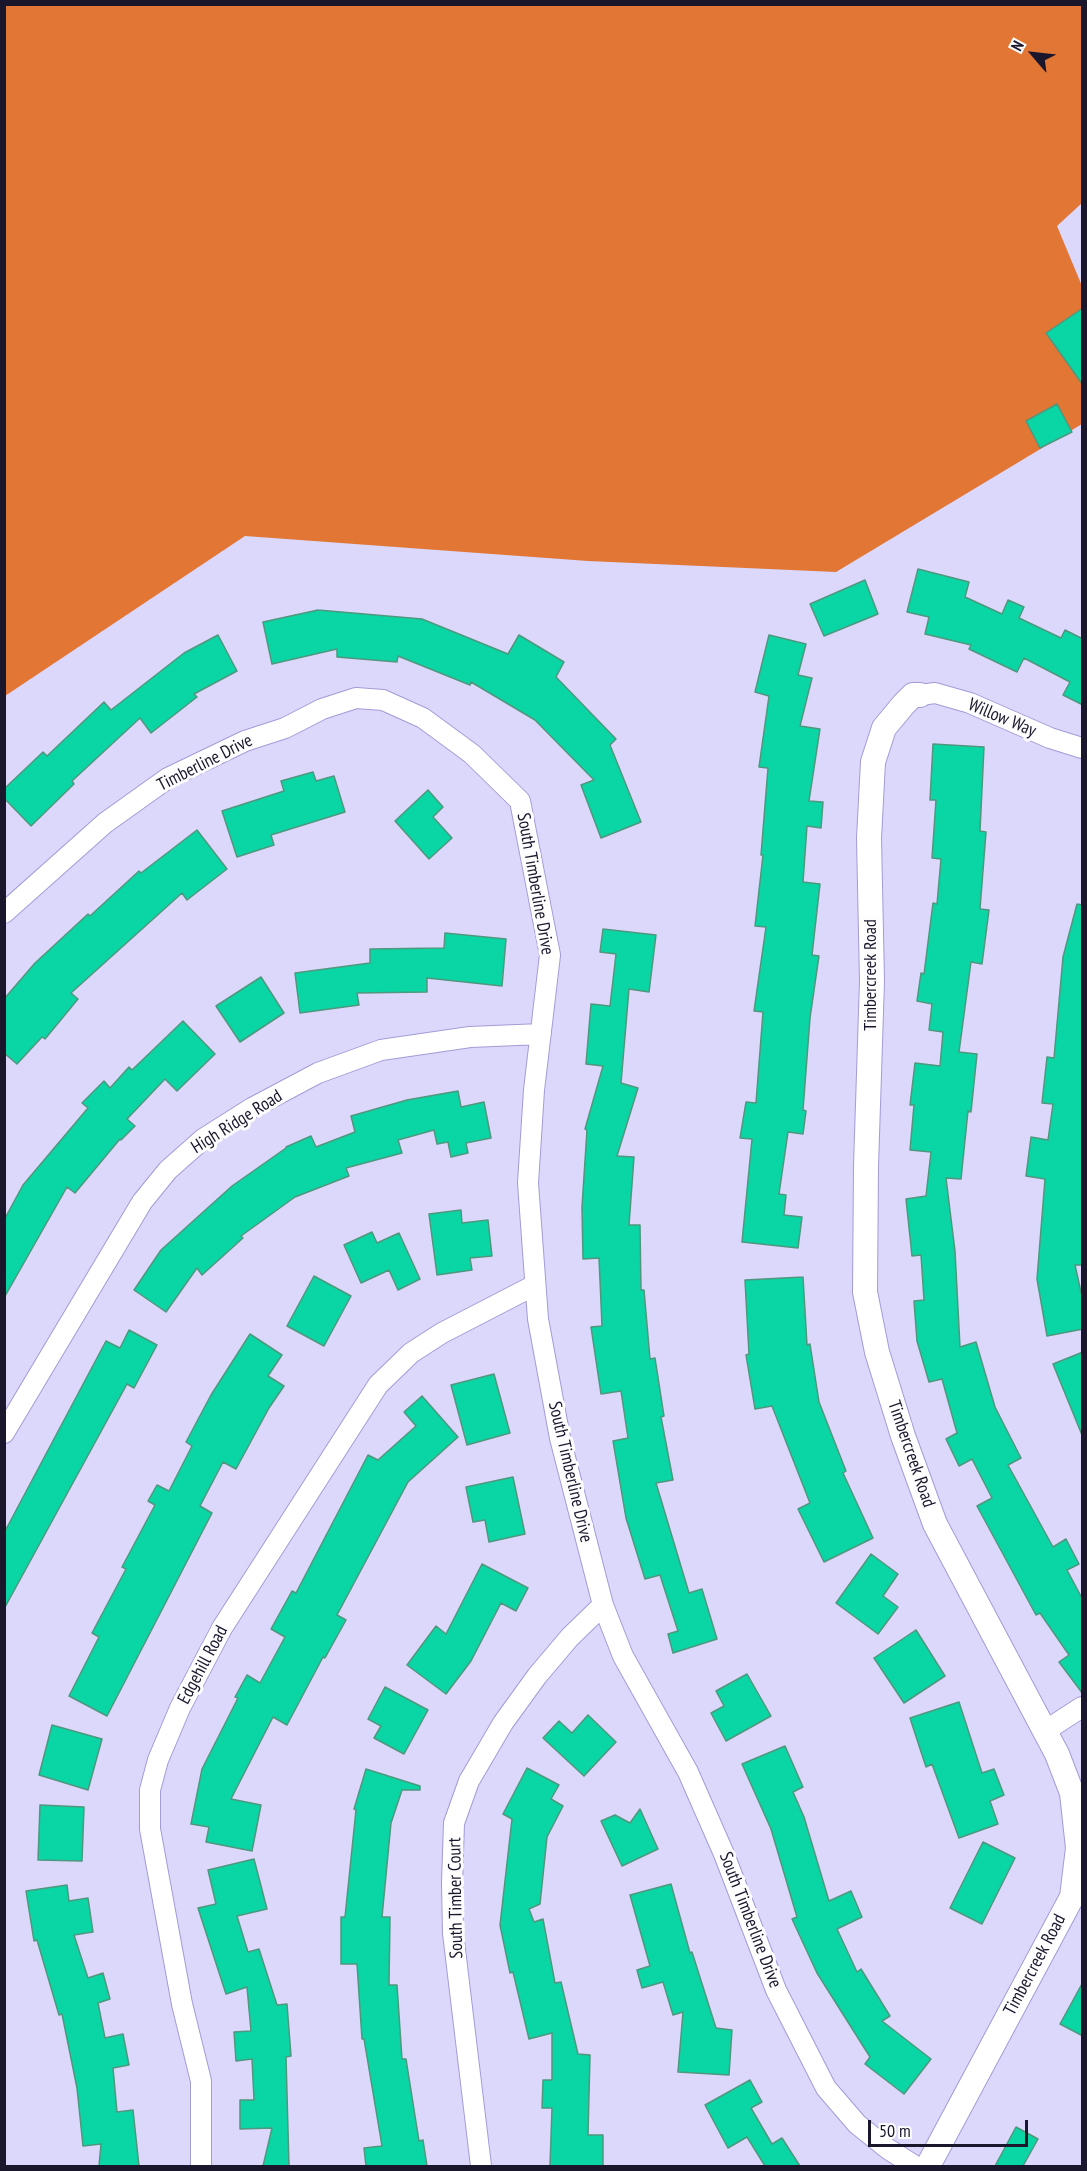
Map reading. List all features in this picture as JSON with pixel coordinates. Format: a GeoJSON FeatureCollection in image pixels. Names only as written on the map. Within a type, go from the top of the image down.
{"type":"FeatureCollection","features":[{"type":"Feature","properties":{"kind":"street","name":"Willow Way"},"geometry":{"type":"LineString","coordinates":[[920,695],[935,693],[970,703],[1050,738],[1083,748]]}},
{"type":"Feature","properties":{"kind":"street","name":"Timbercreek Road"},"geometry":{"type":"LineString","coordinates":[[920,695],[913,696],[904,704],[884,728],[873,762],[869,838],[872,981],[866,1166],[865,1292],[877,1352],[903,1437],[935,1524],[1057,1754],[1072,1793],[1078,1848],[1072,1897],[928,2166]]}},
{"type":"Feature","properties":{"kind":"street","name":"Timberline Drive"},"geometry":{"type":"LineString","coordinates":[[4,913],[105,823],[168,778],[245,741],[285,728],[322,709],[356,698],[383,700],[423,718],[436,727]]}},
{"type":"Feature","properties":{"kind":"street","name":"South Timberline Drive"},"geometry":{"type":"LineString","coordinates":[[436,727],[472,754],[520,801],[550,955],[534,1090],[528,1183],[538,1319],[560,1438],[603,1605],[623,1656],[688,1772],[724,1854],[776,1990],[826,2088],[857,2124],[888,2149],[915,2166]]}},
{"type":"Feature","properties":{"kind":"street","name":"High Ridge Road"},"geometry":{"type":"LineString","coordinates":[[4,1433],[142,1202],[168,1170],[203,1139],[252,1108],[318,1073],[381,1050],[470,1037],[541,1034]]}},
{"type":"Feature","properties":{"kind":"street","name":"Edgehill Road"},"geometry":{"type":"LineString","coordinates":[[201,2166],[203,2143],[201,2081],[182,2004],[150,1829],[150,1790],[158,1760],[180,1708],[222,1628],[378,1384],[411,1353],[426,1343],[536,1285]]}},
{"type":"Feature","properties":{"kind":"street","name":"South Timber Court"},"geometry":{"type":"LineString","coordinates":[[481,2166],[453,1933],[454,1823],[469,1781],[503,1723],[537,1676],[570,1637],[603,1605]]}},
{"type":"Feature","properties":{"kind":"street"},"geometry":{"type":"LineString","coordinates":[[1045,1731],[1083,1707]]}},
{"type":"Feature","properties":{"kind":"shaded area"},"geometry":{"type":"Polygon","coordinates":[[[5,5],[1082,5],[1082,203],[1057,226],[1082,286],[1082,424],[836,572],[588,561],[245,536],[5,696],[5,5]]]}},
{"type":"Feature","properties":{"kind":"building"},"geometry":{"type":"Polygon","coordinates":[[[1083,308],[1083,385],[1046,333],[1083,308]]]}},
{"type":"Feature","properties":{"kind":"building"},"geometry":{"type":"Polygon","coordinates":[[[1057,404],[1072,432],[1040,448],[1026,421],[1057,404]]]}},
{"type":"Feature","properties":{"kind":"building"},"geometry":{"type":"Polygon","coordinates":[[[918,569],[969,582],[965,597],[1002,614],[1008,600],[1024,607],[1019,618],[1061,638],[1065,630],[1083,639],[1083,705],[1063,695],[1070,682],[1024,658],[1017,672],[969,649],[971,645],[925,634],[929,617],[907,612],[918,569]]]}},
{"type":"Feature","properties":{"kind":"building"},"geometry":{"type":"Polygon","coordinates":[[[865,580],[878,614],[824,636],[810,604],[865,580]]]}},
{"type":"Feature","properties":{"kind":"building"},"geometry":{"type":"Polygon","coordinates":[[[318,610],[422,619],[508,654],[519,635],[564,662],[556,677],[616,739],[610,745],[641,822],[601,838],[581,785],[594,780],[535,720],[471,682],[470,685],[398,656],[397,662],[337,657],[337,649],[272,664],[263,622],[318,610]]]}},
{"type":"Feature","properties":{"kind":"building"},"geometry":{"type":"Polygon","coordinates":[[[218,635],[237,671],[194,694],[197,697],[151,733],[140,718],[72,781],[74,784],[31,826],[4,798],[4,789],[43,752],[47,756],[104,702],[111,710],[184,653],[218,635]]]}},
{"type":"Feature","properties":{"kind":"building"},"geometry":{"type":"Polygon","coordinates":[[[769,635],[806,644],[798,675],[812,678],[800,726],[820,729],[809,801],[823,802],[821,828],[807,826],[803,882],[820,884],[812,955],[819,956],[810,1018],[803,1110],[806,1111],[803,1134],[788,1132],[779,1194],[786,1195],[784,1215],[802,1217],[798,1248],[742,1242],[752,1139],[740,1138],[746,1102],[756,1103],[763,1012],[754,1011],[766,927],[755,926],[763,855],[761,855],[768,768],[759,767],[769,696],[755,692],[769,635]]]}},
{"type":"Feature","properties":{"kind":"building"},"geometry":{"type":"Polygon","coordinates":[[[933,744],[984,747],[980,831],[986,832],[980,909],[989,910],[982,964],[971,962],[959,1052],[977,1054],[961,1179],[946,1178],[955,1251],[960,1347],[976,1342],[995,1407],[1021,1458],[1008,1465],[1053,1547],[1066,1539],[1079,1564],[1067,1570],[1083,1600],[1083,1694],[1059,1662],[1069,1655],[1040,1613],[1036,1615],[977,1506],[992,1498],[972,1459],[959,1466],[946,1439],[957,1433],[942,1379],[929,1382],[917,1341],[914,1301],[924,1300],[921,1255],[912,1256],[906,1199],[926,1196],[931,1152],[910,1150],[914,1105],[910,1105],[915,1063],[940,1066],[943,1032],[929,1030],[932,1004],[917,1001],[921,973],[924,974],[933,903],[937,904],[941,859],[932,858],[936,800],[930,800],[933,744]]]}},
{"type":"Feature","properties":{"kind":"building"},"geometry":{"type":"Polygon","coordinates":[[[313,772],[316,781],[334,776],[345,812],[271,835],[274,845],[237,857],[222,811],[284,791],[281,781],[313,772]]]}},
{"type":"Feature","properties":{"kind":"building"},"geometry":{"type":"Polygon","coordinates":[[[428,790],[443,807],[433,817],[452,838],[429,859],[395,821],[428,790]]]}},
{"type":"Feature","properties":{"kind":"building"},"geometry":{"type":"Polygon","coordinates":[[[197,830],[227,869],[187,900],[182,893],[71,993],[78,999],[45,1039],[42,1037],[17,1064],[4,1053],[4,999],[35,963],[88,914],[90,916],[139,871],[141,873],[197,830]]]}},
{"type":"Feature","properties":{"kind":"building"},"geometry":{"type":"Polygon","coordinates":[[[1077,904],[1083,905],[1083,1265],[1075,1265],[1083,1301],[1083,1329],[1047,1336],[1037,1279],[1045,1179],[1026,1176],[1031,1137],[1048,1140],[1053,1104],[1042,1103],[1047,1057],[1054,1058],[1063,957],[1077,904]]]}},
{"type":"Feature","properties":{"kind":"building"},"geometry":{"type":"Polygon","coordinates":[[[603,929],[656,935],[649,992],[629,989],[621,1083],[638,1088],[617,1156],[634,1157],[629,1225],[640,1225],[641,1290],[644,1290],[650,1359],[655,1358],[664,1416],[661,1417],[673,1480],[656,1483],[689,1593],[702,1589],[717,1639],[673,1653],[668,1634],[678,1631],[660,1575],[645,1579],[626,1518],[613,1441],[628,1438],[621,1391],[601,1394],[591,1327],[602,1326],[599,1258],[583,1259],[582,1207],[587,1130],[585,1129],[603,1066],[586,1064],[591,1004],[610,1006],[616,954],[600,952],[603,929]]]}},
{"type":"Feature","properties":{"kind":"building"},"geometry":{"type":"Polygon","coordinates":[[[445,933],[506,939],[502,986],[427,978],[427,992],[357,993],[359,1005],[300,1013],[295,973],[370,963],[370,949],[444,948],[445,933]]]}},
{"type":"Feature","properties":{"kind":"building"},"geometry":{"type":"Polygon","coordinates":[[[261,977],[284,1013],[240,1042],[216,1006],[261,977]]]}},
{"type":"Feature","properties":{"kind":"building"},"geometry":{"type":"Polygon","coordinates":[[[183,1021],[215,1054],[177,1091],[165,1079],[127,1119],[135,1126],[120,1139],[75,1193],[67,1187],[4,1298],[4,1220],[23,1185],[88,1108],[82,1103],[104,1081],[110,1088],[129,1067],[132,1070],[183,1021]]]}},
{"type":"Feature","properties":{"kind":"building"},"geometry":{"type":"Polygon","coordinates":[[[458,1091],[461,1107],[484,1102],[491,1138],[466,1143],[468,1153],[451,1157],[448,1142],[437,1144],[434,1130],[398,1140],[402,1153],[346,1168],[349,1176],[295,1197],[241,1236],[243,1238],[202,1275],[197,1268],[166,1312],[134,1290],[161,1250],[232,1186],[286,1147],[311,1136],[316,1147],[355,1132],[351,1116],[407,1100],[458,1091]]]}},
{"type":"Feature","properties":{"kind":"building"},"geometry":{"type":"Polygon","coordinates":[[[461,1210],[462,1223],[488,1220],[492,1256],[470,1258],[472,1270],[437,1275],[429,1214],[461,1210]]]}},
{"type":"Feature","properties":{"kind":"building"},"geometry":{"type":"Polygon","coordinates":[[[372,1232],[377,1243],[399,1233],[420,1279],[398,1290],[389,1270],[361,1283],[344,1245],[372,1232]]]}},
{"type":"Feature","properties":{"kind":"building"},"geometry":{"type":"Polygon","coordinates":[[[314,1276],[351,1296],[324,1346],[287,1326],[314,1276]]]}},
{"type":"Feature","properties":{"kind":"building"},"geometry":{"type":"Polygon","coordinates":[[[803,1277],[807,1345],[810,1344],[819,1402],[846,1471],[843,1473],[873,1538],[824,1562],[798,1509],[810,1503],[772,1406],[755,1409],[746,1355],[749,1354],[745,1280],[803,1277]]]}},
{"type":"Feature","properties":{"kind":"building"},"geometry":{"type":"Polygon","coordinates":[[[129,1330],[157,1345],[134,1388],[127,1384],[4,1609],[4,1533],[106,1341],[120,1348],[129,1330]]]}},
{"type":"Feature","properties":{"kind":"building"},"geometry":{"type":"Polygon","coordinates":[[[250,1334],[282,1355],[268,1376],[284,1386],[269,1408],[236,1469],[223,1462],[200,1506],[212,1513],[107,1716],[69,1696],[99,1637],[92,1633],[126,1569],[122,1567],[155,1505],[148,1501],[157,1485],[169,1491],[192,1446],[186,1442],[211,1395],[250,1334]]]}},
{"type":"Feature","properties":{"kind":"building"},"geometry":{"type":"Polygon","coordinates":[[[1083,1352],[1083,1435],[1082,1435],[1053,1364],[1083,1352]]]}},
{"type":"Feature","properties":{"kind":"building"},"geometry":{"type":"Polygon","coordinates":[[[494,1374],[510,1433],[467,1445],[451,1385],[494,1374]]]}},
{"type":"Feature","properties":{"kind":"building"},"geometry":{"type":"Polygon","coordinates":[[[422,1396],[458,1437],[408,1482],[337,1615],[346,1620],[325,1658],[323,1657],[287,1725],[273,1717],[231,1799],[261,1805],[252,1851],[206,1842],[209,1827],[191,1824],[202,1769],[238,1698],[235,1697],[247,1675],[260,1683],[285,1637],[271,1629],[292,1591],[296,1593],[368,1455],[378,1460],[416,1426],[404,1412],[422,1396]]]}},
{"type":"Feature","properties":{"kind":"building"},"geometry":{"type":"Polygon","coordinates":[[[513,1477],[525,1534],[489,1542],[485,1520],[473,1522],[466,1487],[513,1477]]]}},
{"type":"Feature","properties":{"kind":"building"},"geometry":{"type":"Polygon","coordinates":[[[871,1554],[898,1574],[883,1596],[898,1607],[878,1634],[836,1603],[871,1554]]]}},
{"type":"Feature","properties":{"kind":"building"},"geometry":{"type":"Polygon","coordinates":[[[482,1564],[528,1588],[516,1611],[501,1603],[471,1661],[446,1694],[407,1665],[436,1626],[446,1634],[482,1564]]]}},
{"type":"Feature","properties":{"kind":"building"},"geometry":{"type":"Polygon","coordinates":[[[916,1630],[945,1676],[904,1703],[874,1658],[916,1630]]]}},
{"type":"Feature","properties":{"kind":"building"},"geometry":{"type":"Polygon","coordinates":[[[747,1674],[771,1716],[726,1741],[711,1713],[724,1706],[716,1691],[747,1674]]]}},
{"type":"Feature","properties":{"kind":"building"},"geometry":{"type":"Polygon","coordinates":[[[385,1687],[428,1710],[404,1754],[374,1738],[381,1726],[368,1719],[385,1687]]]}},
{"type":"Feature","properties":{"kind":"building"},"geometry":{"type":"Polygon","coordinates":[[[959,1702],[982,1773],[994,1769],[1004,1795],[990,1801],[998,1824],[959,1838],[932,1764],[926,1767],[910,1718],[959,1702]]]}},
{"type":"Feature","properties":{"kind":"building"},"geometry":{"type":"Polygon","coordinates":[[[588,1715],[616,1742],[584,1776],[543,1738],[559,1721],[572,1733],[588,1715]]]}},
{"type":"Feature","properties":{"kind":"building"},"geometry":{"type":"Polygon","coordinates":[[[52,1725],[102,1739],[88,1790],[39,1775],[52,1725]]]}},
{"type":"Feature","properties":{"kind":"building"},"geometry":{"type":"Polygon","coordinates":[[[785,1746],[803,1787],[793,1792],[804,1817],[829,1901],[851,1891],[862,1917],[837,1929],[857,1972],[861,1969],[890,2016],[882,2021],[931,2059],[904,2094],[865,2064],[870,2057],[817,1973],[792,1919],[797,1917],[771,1829],[742,1764],[785,1746]]]}},
{"type":"Feature","properties":{"kind":"building"},"geometry":{"type":"Polygon","coordinates":[[[527,1768],[559,1785],[551,1799],[563,1806],[547,1837],[540,1904],[529,1909],[534,1922],[543,1919],[555,1983],[561,1982],[578,2054],[590,2055],[588,2135],[603,2135],[603,2166],[550,2166],[552,2108],[542,2108],[543,2080],[552,2080],[552,2033],[529,2039],[513,1972],[510,1973],[500,1925],[512,1819],[503,1814],[527,1768]]]}},
{"type":"Feature","properties":{"kind":"building"},"geometry":{"type":"Polygon","coordinates":[[[366,1769],[420,1786],[420,1790],[402,1790],[391,1823],[382,1917],[390,1917],[389,1985],[397,1985],[402,2059],[406,2059],[419,2141],[423,2140],[427,2166],[366,2166],[364,2148],[382,2146],[364,2039],[362,2039],[357,1964],[341,1964],[341,1917],[345,1917],[356,1810],[354,1809],[366,1769]]]}},
{"type":"Feature","properties":{"kind":"building"},"geometry":{"type":"Polygon","coordinates":[[[40,1805],[84,1807],[82,1861],[38,1860],[40,1805]]]}},
{"type":"Feature","properties":{"kind":"building"},"geometry":{"type":"Polygon","coordinates":[[[640,1809],[658,1849],[622,1866],[601,1821],[615,1815],[630,1823],[640,1809]]]}},
{"type":"Feature","properties":{"kind":"building"},"geometry":{"type":"Polygon","coordinates":[[[983,1842],[1015,1858],[982,1924],[950,1908],[983,1842]]]}},
{"type":"Feature","properties":{"kind":"building"},"geometry":{"type":"Polygon","coordinates":[[[254,1859],[267,1909],[237,1916],[248,1952],[259,1949],[277,2005],[287,2004],[291,2056],[286,2057],[289,2166],[263,2166],[272,2128],[240,2129],[240,2100],[254,2100],[252,2059],[236,2061],[234,2032],[251,2031],[247,1987],[226,1994],[198,1908],[216,1904],[208,1870],[254,1859]]]}},
{"type":"Feature","properties":{"kind":"building"},"geometry":{"type":"Polygon","coordinates":[[[671,1884],[690,1953],[692,1952],[716,2028],[732,2030],[729,2075],[678,2072],[683,2012],[673,2015],[663,1982],[642,1988],[637,1970],[650,1966],[630,1895],[671,1884]]]}},
{"type":"Feature","properties":{"kind":"building"},"geometry":{"type":"Polygon","coordinates":[[[67,1885],[69,1901],[88,1898],[93,1932],[74,1935],[88,1978],[103,1973],[110,1999],[98,2003],[105,2038],[123,2034],[129,2065],[113,2068],[117,2112],[133,2110],[139,2166],[99,2166],[101,2144],[83,2146],[77,2088],[62,2014],[59,2015],[37,1940],[34,1941],[26,1891],[67,1885]]]}},
{"type":"Feature","properties":{"kind":"building"},"geometry":{"type":"Polygon","coordinates":[[[1083,1982],[1083,2036],[1060,2024],[1083,1982]]]}},
{"type":"Feature","properties":{"kind":"building"},"geometry":{"type":"Polygon","coordinates":[[[750,2080],[762,2102],[751,2108],[772,2144],[782,2138],[800,2166],[765,2166],[747,2137],[728,2148],[705,2105],[750,2080]]]}},
{"type":"Feature","properties":{"kind":"building"},"geometry":{"type":"Polygon","coordinates":[[[1016,2127],[1038,2139],[1023,2166],[995,2166],[1016,2127]]]}}]}
